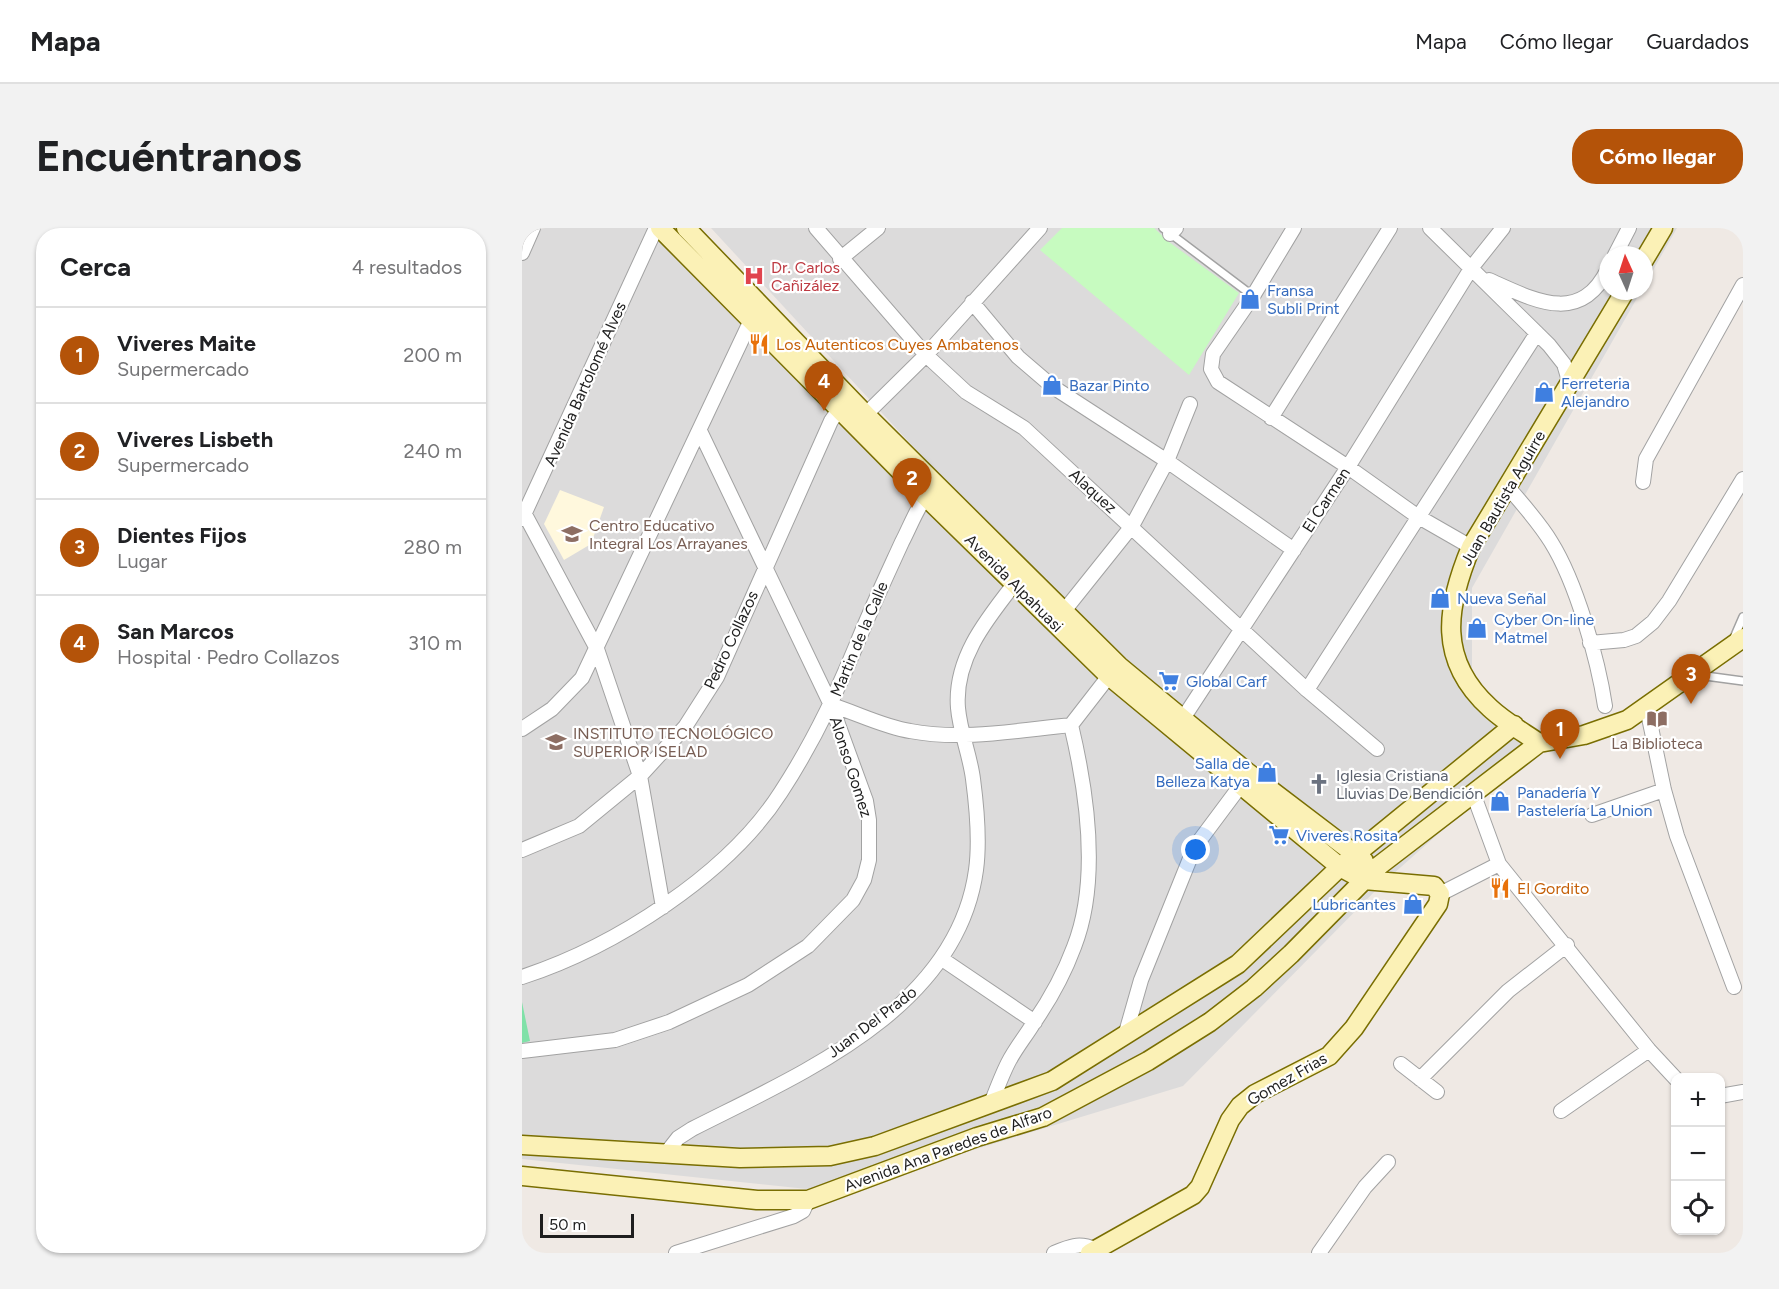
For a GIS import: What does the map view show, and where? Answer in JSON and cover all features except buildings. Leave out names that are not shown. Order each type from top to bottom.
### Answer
[{"type":"main road","name":"Avenida Alpahuasi","points":[[686,228],[860,420],[931,491],[1015,583],[1109,676],[1247,772],[1347,861]]},
{"type":"main road","points":[[1652,246],[1663,228]]},
{"type":"main road","name":"Avenida Alpahuasi","points":[[663,229],[752,318],[844,402]]},
{"type":"main road","name":"Juan Bautista Aguirre","points":[[1539,743],[1492,710],[1474,692],[1458,667],[1454,650],[1452,604],[1458,579],[1472,547],[1621,300]]},
{"type":"main road","name":"Avenida Alpahuasi","points":[[931,491],[1064,611],[1241,785],[1347,861],[1370,874],[1405,883],[1434,886],[1440,894]]},
{"type":"main road","points":[[1539,743],[1616,725],[1647,708],[1737,643]]},
{"type":"main road","name":"Avenida Ana Paredes de Alfaro","points":[[522,1145],[783,1158],[852,1153],[1052,1081],[1238,964],[1347,861],[1514,726]]},
{"type":"main road","name":"Avenida Ana Paredes de Alfaro","points":[[522,1176],[757,1200],[808,1200],[976,1137],[1042,1117],[1148,1061],[1210,1022],[1254,988],[1370,874],[1539,743]]},
{"type":"main road","name":"Gomez Frias","points":[[1092,1251],[1180,1205],[1193,1195],[1200,1187],[1230,1120],[1240,1106],[1255,1094],[1329,1056],[1354,1028],[1438,904],[1440,894]]},
{"type":"street","points":[[522,253],[533,228]]},
{"type":"street","name":"Alaquez","points":[[816,228],[840,259],[926,356],[966,392],[1024,428],[1307,690],[1377,749]]},
{"type":"street","points":[[840,259],[878,228]]},
{"type":"street","points":[[860,420],[926,356],[1040,228]]},
{"type":"street","points":[[1294,228],[1253,296],[1213,354],[1211,369],[1218,382],[1348,467],[1417,516],[1472,547]]},
{"type":"street","points":[[1271,418],[1390,228]]},
{"type":"street","points":[[1430,228],[1472,267],[1558,355],[1568,374],[1570,384]]},
{"type":"street","name":"El Carmen","points":[[1179,724],[1348,467],[1472,267],[1503,228]]},
{"type":"street","points":[[1620,246],[1629,228]]},
{"type":"street","name":"Avenida Bartolomé Alves","points":[[523,517],[647,248],[663,229]]},
{"type":"street","points":[[1482,277],[1529,298],[1564,304],[1589,296],[1599,287]]},
{"type":"street","points":[[1643,482],[1646,459],[1743,285]]},
{"type":"street","points":[[972,302],[1034,372],[1294,550]]},
{"type":"street","points":[[522,729],[552,710],[582,678],[752,318]]},
{"type":"street","points":[[1307,690],[1537,333]]},
{"type":"street","points":[[1558,355],[1587,357]]},
{"type":"street","name":"Pedro Collazos","points":[[522,850],[579,826],[640,777],[686,727],[717,676],[764,565],[844,402]]},
{"type":"street","points":[[1064,611],[1132,526],[1167,461],[1190,404]]},
{"type":"street","name":"Alonso Gomez","points":[[522,1051],[615,1040],[669,1022],[747,985],[808,946],[838,919],[854,900],[864,880],[871,838],[866,801],[831,705],[700,431]]},
{"type":"street","points":[[1590,643],[1624,640],[1636,636],[1653,622],[1669,601],[1743,479]]},
{"type":"street","points":[[1508,487],[1552,543],[1570,584],[1590,643],[1605,706]]},
{"type":"street","name":"Martin de la Calle","points":[[522,977],[554,967],[590,950],[663,907],[716,865],[780,794],[831,705],[875,599],[931,491]]},
{"type":"street","points":[[523,517],[597,649],[640,777],[663,907]]},
{"type":"street","name":"Juan Del Prado","points":[[667,1152],[678,1138],[692,1129],[795,1076],[855,1038],[914,992],[942,958],[963,916],[976,869],[978,821],[973,778],[958,708],[959,677],[964,660],[991,614],[1015,583]]},
{"type":"street","points":[[831,705],[908,731],[964,735],[1071,725],[1109,676]]},
{"type":"street","points":[[1647,708],[1664,789],[1677,836],[1734,987]]},
{"type":"street","points":[[992,1101],[1008,1062],[1035,1022],[1075,946],[1085,894],[1089,842],[1084,781],[1071,725]]},
{"type":"street","points":[[1125,1036],[1141,980],[1189,861],[1200,840],[1241,785]]},
{"type":"street","points":[[1592,815],[1664,789]]},
{"type":"street","points":[[1473,793],[1499,864],[1567,945],[1649,1050],[1671,1074]]},
{"type":"street","points":[[1440,894],[1499,864]]},
{"type":"street","points":[[1420,1079],[1508,991],[1567,945]]},
{"type":"street","points":[[942,958],[1035,1022]]},
{"type":"street","points":[[1561,1111],[1649,1050]]},
{"type":"street","points":[[1401,1064],[1437,1092]]},
{"type":"street","points":[[1725,1095],[1743,1092]]},
{"type":"street","points":[[1319,1253],[1365,1187],[1390,1164],[1368,1189],[1324,1253]]},
{"type":"street","points":[[676,1253],[794,1216],[803,1210],[808,1200]]},
{"type":"street","name":"Gomez Frias","points":[[1054,1253],[1073,1245],[1085,1245],[1092,1251]]},
{"type":"lane","points":[[1170,230],[1253,296]]},
{"type":"lane","points":[[1737,643],[1743,617]]},
{"type":"lane","points":[[1695,674],[1743,681]]},
{"type":"shaded area","points":[[522,228],[697,228],[1078,625],[711,228],[1677,228],[1653,270],[1653,246],[1599,246],[1599,300],[1636,300],[1472,588],[1472,685],[1537,746],[1383,883],[1183,1086],[835,1192],[522,1159]]},
{"type":"shaded area","name":"Centro Educativo Integral Los Arrayanes","points":[[560,490],[604,507],[591,544],[564,560],[544,524]]},
{"type":"green space","points":[[1062,228],[1154,228],[1169,242],[1239,293],[1189,375],[1040,250]]},
{"type":"green space","points":[[522,1002],[530,1041],[522,1043]]},
{"type":"place","name":"Dr. Carlos Cañizález","points":[[754,276]]},
{"type":"place","name":"Fransa Subli Print","points":[[1250,299]]},
{"type":"place","name":"Los Autenticos Cuyes Ambatenos","points":[[759,344]]},
{"type":"place","name":"Bazar Pinto","points":[[1052,385]]},
{"type":"place","name":"Ferreteria Alejandro","points":[[1544,392]]},
{"type":"place","name":"San Marcos","points":[[824,411]]},
{"type":"place","name":"Viveres Lisbeth","points":[[912,508]]},
{"type":"place","name":"Centro Educativo Integral Los Arrayanes","points":[[572,534]]},
{"type":"place","name":"Nueva Señal","points":[[1440,598]]},
{"type":"place","name":"Cyber On-line Matmel","points":[[1477,628]]},
{"type":"place","name":"Global Carf","points":[[1169,681]]},
{"type":"place","name":"Dientes Fijos","points":[[1691,704]]},
{"type":"place","name":"La Biblioteca","points":[[1657,719]]},
{"type":"place","name":"INSTITUTO TECNOLÓGICO SUPERIOR ISELAD","points":[[556,742]]},
{"type":"place","name":"Viveres Maite","points":[[1560,759]]},
{"type":"place","name":"Salla de Belleza Katya","points":[[1267,772]]},
{"type":"place","name":"Iglesia Cristiana Lluvias De Bendición","points":[[1319,784]]},
{"type":"place","name":"Panadería Y Pastelería La Union","points":[[1500,801]]},
{"type":"place","name":"Viveres Rosita","points":[[1279,835]]},
{"type":"place","name":"El Gordito","points":[[1500,888]]},
{"type":"place","name":"Lubricantes","points":[[1413,904]]}]
